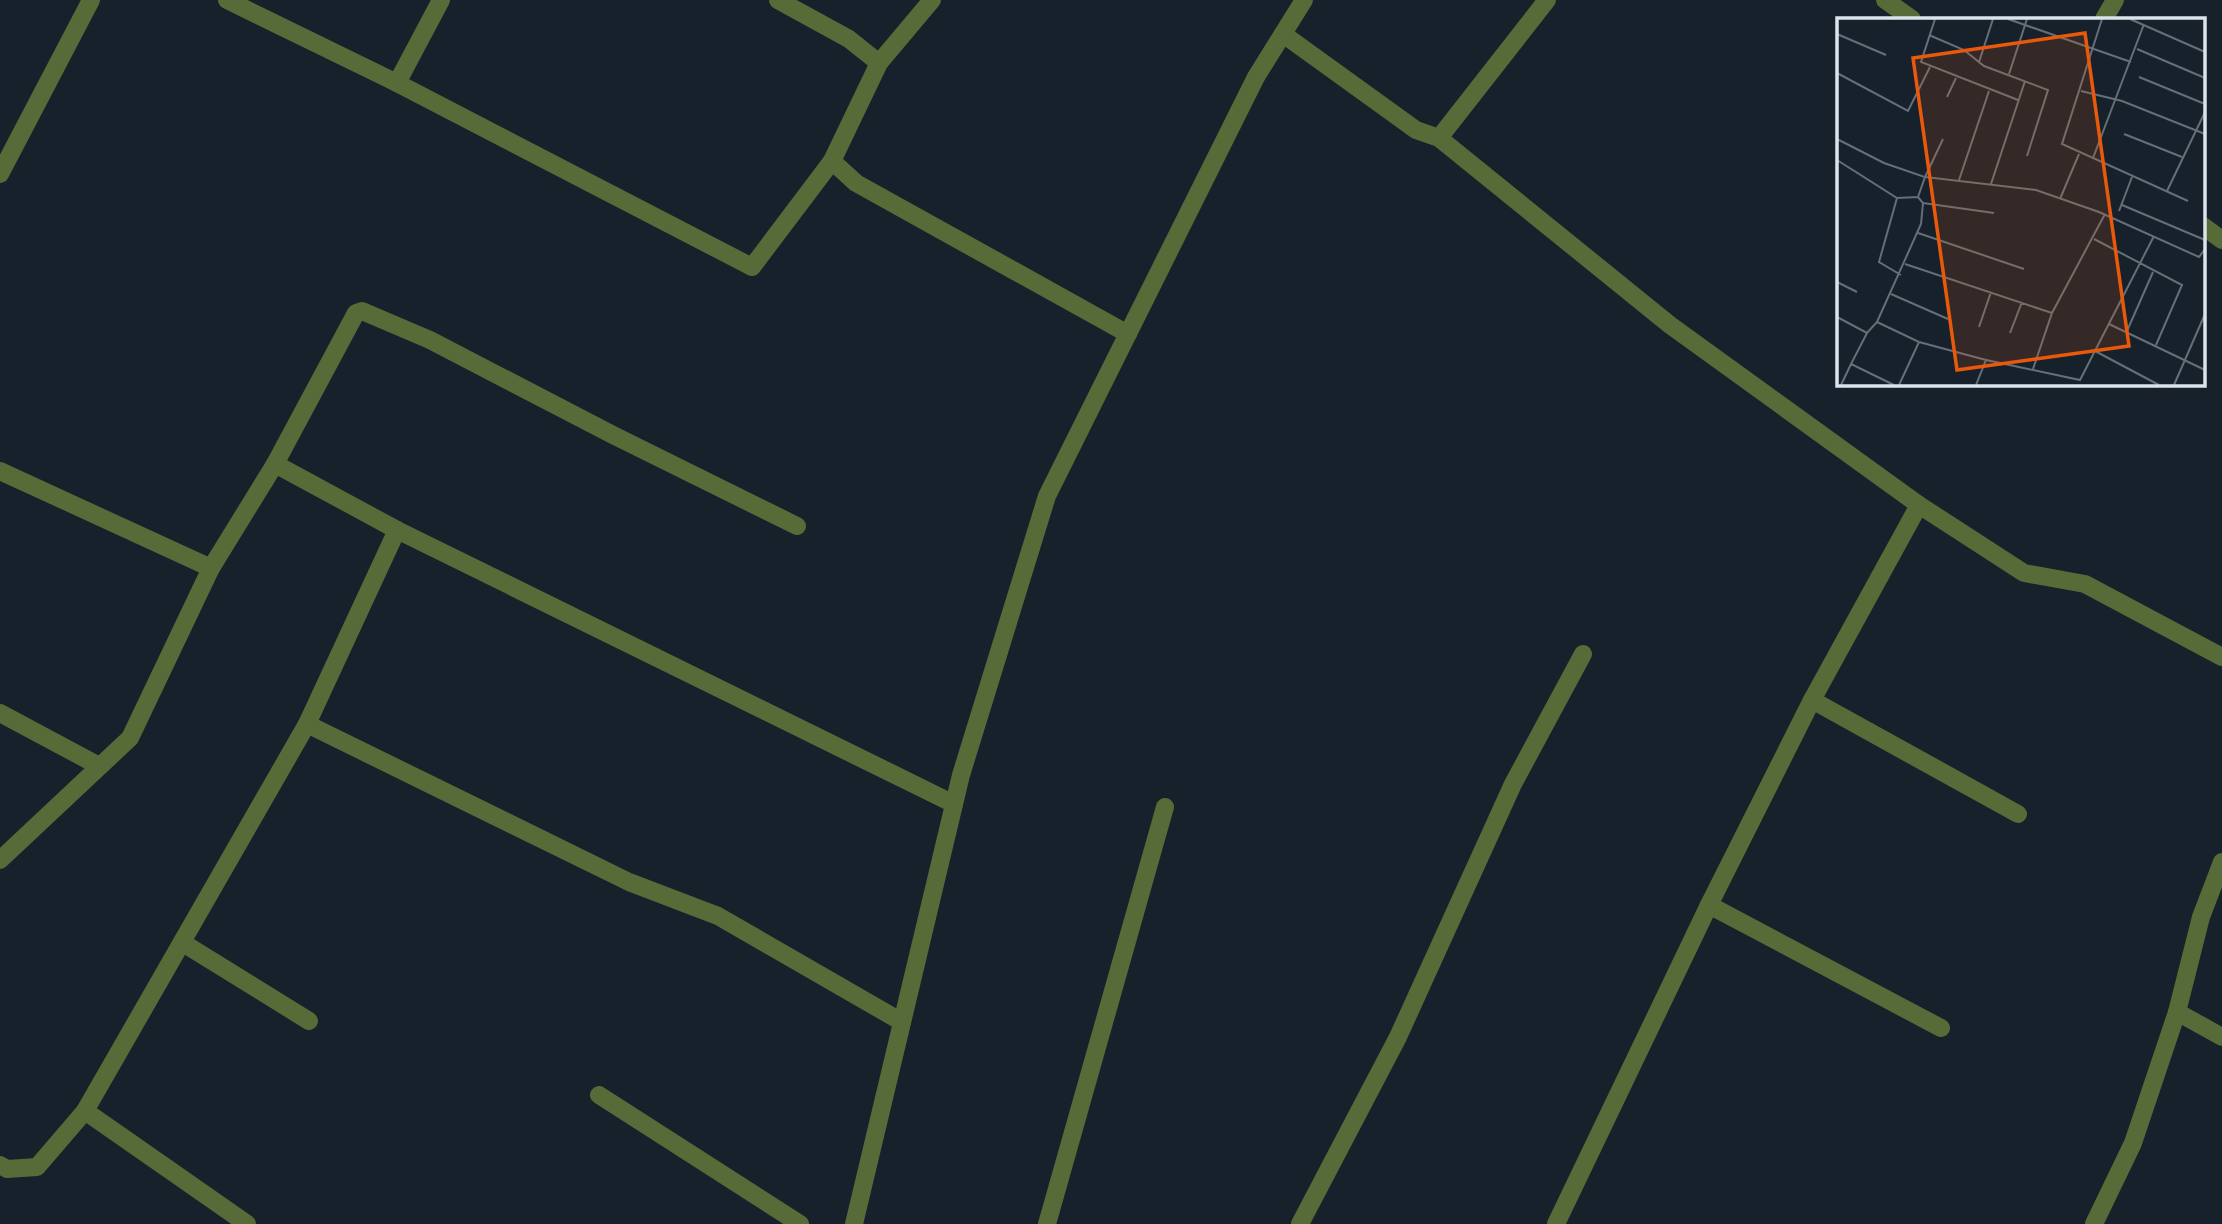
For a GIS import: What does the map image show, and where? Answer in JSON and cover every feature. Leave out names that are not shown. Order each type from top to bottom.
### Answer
[{"type":"street","points":[[0,174],[91,0]]},
{"type":"street","points":[[227,0],[397,83],[752,267],[832,160],[879,63],[932,0]]},
{"type":"street","points":[[397,83],[441,0]]},
{"type":"street","points":[[778,0],[849,39],[879,63]]},
{"type":"street","points":[[854,1224],[961,775],[1047,496],[1256,77],[1304,0]]},
{"type":"street","points":[[1440,138],[1546,0]]},
{"type":"street","points":[[1885,0],[1911,18]]},
{"type":"street","points":[[2105,18],[2115,0]]},
{"type":"street","points":[[1283,34],[1416,130],[1440,138],[1671,325],[1919,505],[2024,573],[2085,584],[2222,657]]},
{"type":"street","points":[[832,160],[856,183],[1128,334]]},
{"type":"street","points":[[2204,227],[2222,240]]},
{"type":"street","points":[[0,860],[130,738],[211,568],[275,464],[356,313],[362,311],[430,340],[797,526]]},
{"type":"street","points":[[275,464],[397,530],[954,804]]},
{"type":"street","points":[[0,471],[211,568]]},
{"type":"street","points":[[1556,1224],[1709,905],[1812,700],[1919,505]]},
{"type":"street","points":[[0,1165],[7,1168],[37,1167],[85,1111],[307,724],[397,530]]},
{"type":"street","points":[[1300,1224],[1398,1037],[1513,784],[1583,654]]},
{"type":"street","points":[[1812,700],[2018,814]]},
{"type":"street","points":[[0,713],[99,766]]},
{"type":"street","points":[[307,724],[629,882],[718,916],[902,1022]]},
{"type":"street","points":[[1047,1224],[1165,807]]},
{"type":"street","points":[[2094,1224],[2133,1143],[2177,1012],[2201,917],[2222,862]]},
{"type":"street","points":[[1709,905],[1941,1028]]},
{"type":"street","points":[[183,943],[309,1021]]},
{"type":"street","points":[[2177,1012],[2222,1037]]},
{"type":"street","points":[[599,1095],[800,1224]]},
{"type":"street","points":[[85,1111],[247,1224]]}]
